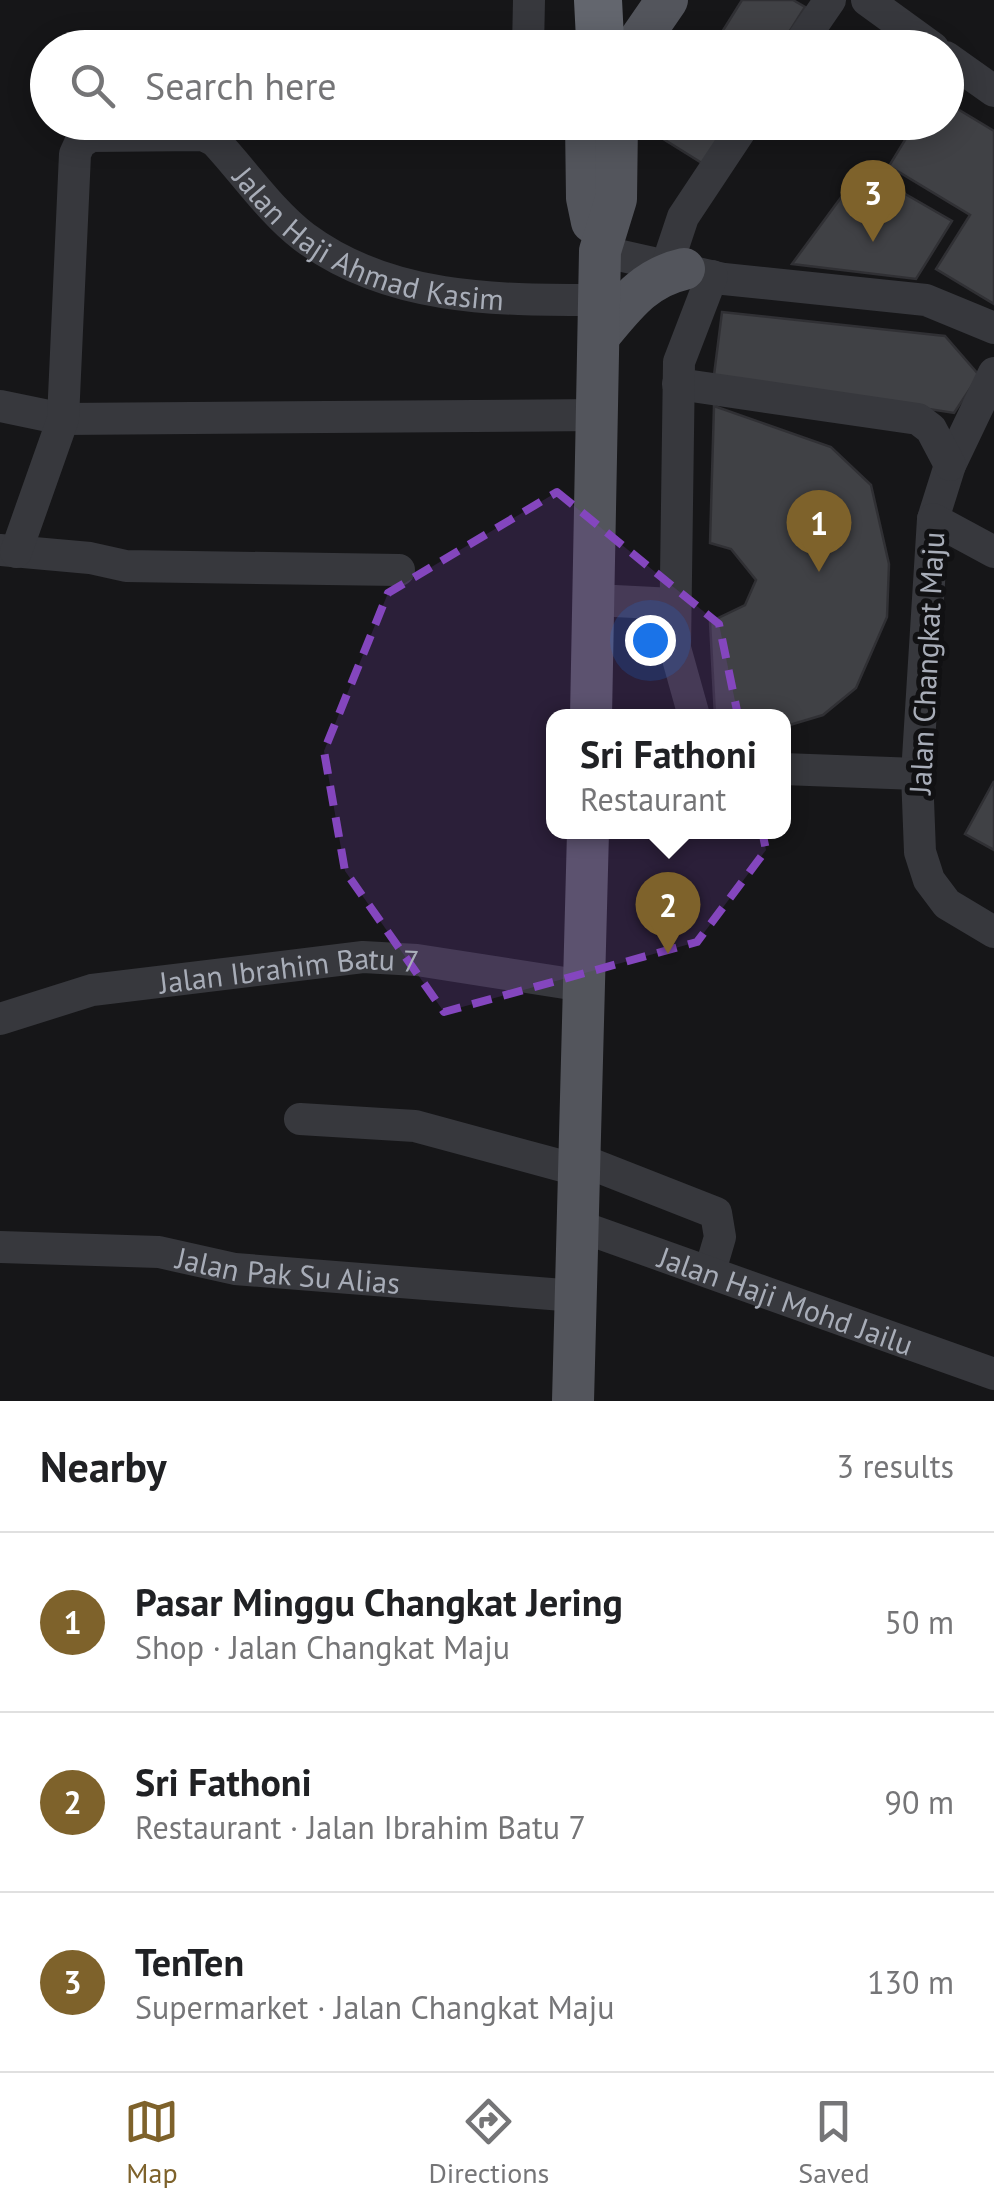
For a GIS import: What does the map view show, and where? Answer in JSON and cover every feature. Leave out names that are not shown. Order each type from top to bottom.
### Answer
[{"type":"main road","points":[[611,27],[668,0]]},
{"type":"main road","points":[[586,140],[587,198],[600,252],[592,709]]},
{"type":"main road","points":[[600,252],[616,199],[617,140]]},
{"type":"main road","points":[[599,318],[664,274],[688,270]]},
{"type":"main road","points":[[573,1401],[588,839]]},
{"type":"street","points":[[529,30],[530,0]]},
{"type":"street","points":[[809,30],[830,0]]},
{"type":"street","points":[[867,0],[908,30]]},
{"type":"street","points":[[964,70],[994,91]]},
{"type":"street","name":"Jalan Haji Ahmad Kasim","points":[[62,419],[76,154],[84,140]]},
{"type":"street","name":"Jalan Haji Ahmad Kasim","points":[[214,140],[303,236],[362,270],[422,290],[599,318]]},
{"type":"street","points":[[692,709],[675,648],[674,594],[678,384],[688,270],[683,216],[734,140]]},
{"type":"street","points":[[600,252],[688,270],[926,300],[994,328]]},
{"type":"street","name":"Jalan Changkat Maju","points":[[994,373],[950,465],[933,519],[917,774],[920,852],[929,880],[946,904],[994,932]]},
{"type":"street","points":[[678,384],[918,419],[932,429],[950,465]]},
{"type":"street","points":[[0,406],[62,419],[599,415]]},
{"type":"street","points":[[62,419],[8,551],[90,558],[126,566],[399,570]]},
{"type":"street","points":[[933,519],[994,552]]},
{"type":"street","points":[[595,590],[674,594]]},
{"type":"street","points":[[791,769],[917,774]]},
{"type":"street","name":"Jalan Ibrahim Batu 7","points":[[0,1019],[92,990],[363,957],[417,960],[584,986]]},
{"type":"street","points":[[300,1120],[415,1126],[580,1166],[716,1213],[720,1237],[710,1271]]},
{"type":"street","name":"Jalan Haji Mohd Jailu","points":[[580,1226],[994,1374]]},
{"type":"street","name":"Jalan Pak Su Alias","points":[[0,1247],[159,1252],[235,1269],[576,1296]]},
{"type":"highlighted area","points":[[557,492],[719,624],[766,850],[697,942],[444,1012],[345,871],[324,751],[388,593]]},
{"type":"building","points":[[742,0],[793,0],[805,7],[790,30],[723,30]]},
{"type":"building","points":[[964,113],[994,131],[994,304],[936,269],[970,215],[889,166],[905,140],[964,140]]},
{"type":"building","points":[[665,140],[721,140],[705,165]]},
{"type":"building","points":[[862,169],[952,221],[916,279],[792,264]]},
{"type":"building","points":[[722,312],[945,336],[979,375],[954,413],[714,375]]},
{"type":"building","points":[[714,406],[831,447],[871,485],[889,564],[887,617],[856,688],[823,715],[791,725],[791,709],[715,709],[710,622],[745,605],[756,580],[731,549],[710,543]]},
{"type":"building","points":[[994,781],[994,850],[965,834]]},
{"type":"place","name":"TenTen","points":[[873,242]]},
{"type":"place","name":"Pasar Minggu Changkat Jering","points":[[819,572]]},
{"type":"place","name":"Sri Fathoni","points":[[668,954]]}]
